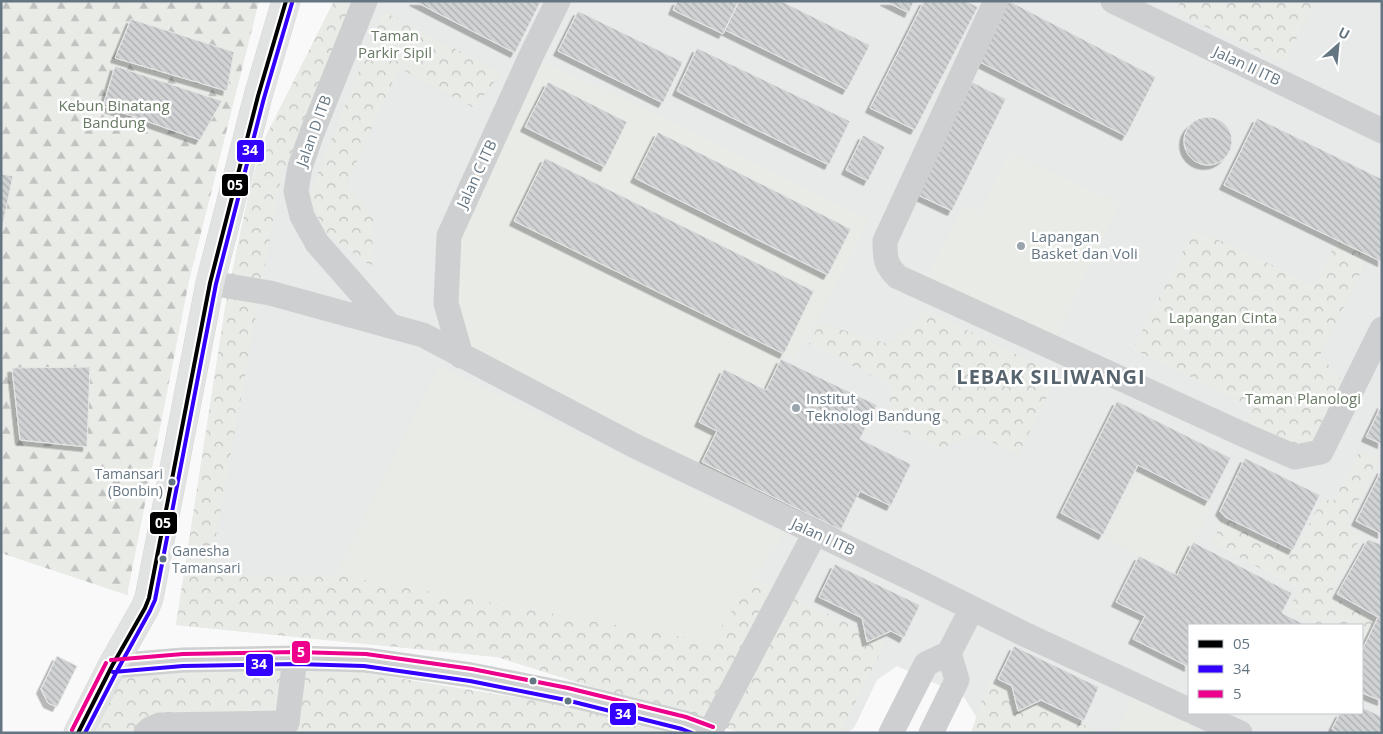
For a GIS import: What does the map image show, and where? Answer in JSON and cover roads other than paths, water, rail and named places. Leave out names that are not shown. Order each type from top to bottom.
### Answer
[{"type":"main road","points":[[78,733],[149,598],[210,283],[258,96],[286,1]]},
{"type":"street","name":"Jalan D ITB","points":[[365,1],[306,150],[300,167],[296,190],[302,216],[317,243],[390,326]]},
{"type":"street","name":"Jalan C ITB","points":[[462,356],[446,303],[449,236],[558,1]]},
{"type":"street","points":[[996,1],[885,241],[885,258],[889,268],[898,276],[1295,457],[1321,452],[1382,329]]},
{"type":"street","name":"Jalan II ITB","points":[[1113,1],[1382,131]]},
{"type":"street","points":[[210,283],[270,293],[423,335],[462,356]]},
{"type":"street","name":"Jalan I ITB","points":[[462,356],[635,446],[1024,634],[1188,710]]},
{"type":"street","points":[[112,666],[184,660],[294,658],[365,660],[471,675],[587,698],[684,728],[710,732],[815,533]]},
{"type":"street","points":[[931,733],[957,680],[950,654],[965,622]]},
{"type":"street","points":[[891,733],[926,664],[950,654]]},
{"type":"street","points":[[146,733],[160,725],[287,728],[294,658]]},
{"type":"street","points":[[1198,714],[1240,733]]},
{"type":"place","name":"Lapangan Basket dan Voli","points":[[1021,246]]},
{"type":"place","name":"Institut Teknologi Bandung","points":[[796,408]]},
{"type":"place","name":"Tamansari (Bonbin)","points":[[172,482]]},
{"type":"place","name":"Ganesha Tamansari","points":[[163,559]]},
{"type":"district","name":"LEBAK SILIWANGI","points":[[1051,377]]},
{"type":"park label","name":"Taman Parkir Sipil","points":[[395,44]]},
{"type":"park label","name":"Kebun Binatang Bandung","points":[[114,114]]},
{"type":"park label","name":"Lapangan Cinta","points":[[1223,318]]},
{"type":"park label","name":"Taman Planologi","points":[[1303,399]]}]
